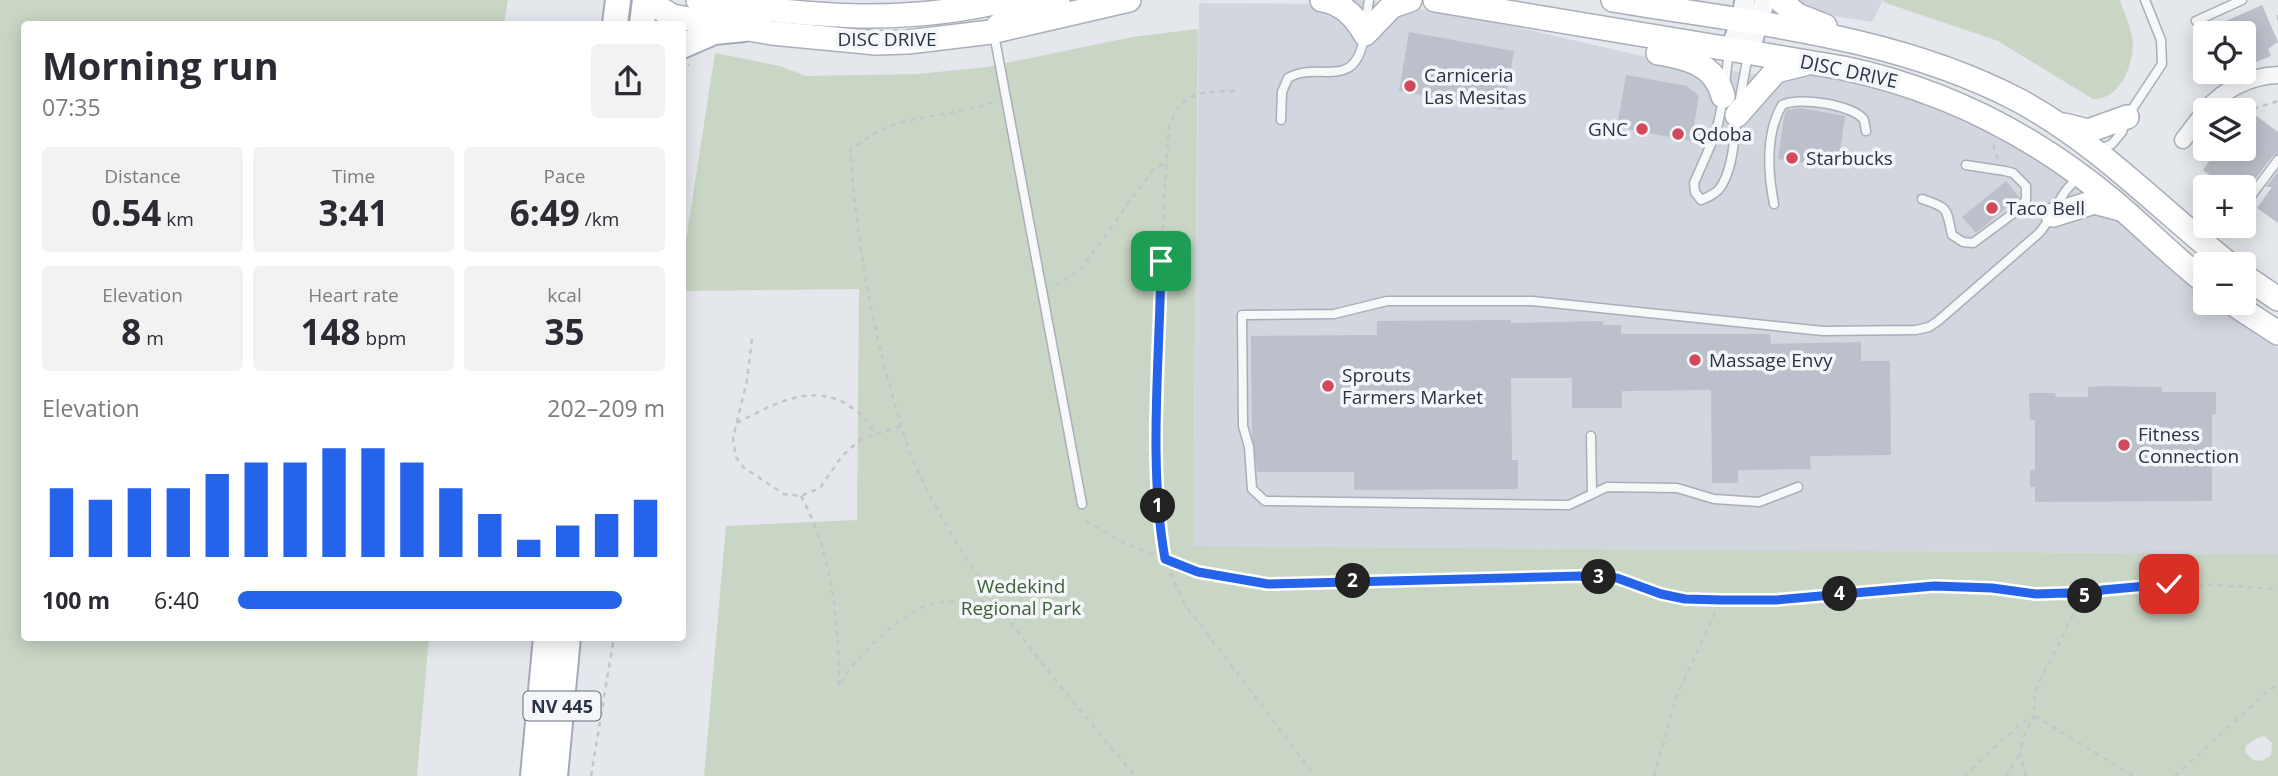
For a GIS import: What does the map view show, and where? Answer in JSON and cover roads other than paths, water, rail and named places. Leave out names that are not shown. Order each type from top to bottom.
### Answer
[{"type":"main road","points":[[615,21],[618,0]]},
{"type":"main road","points":[[642,21],[646,0]]},
{"type":"main road","name":"DISC DRIVE","points":[[646,0],[671,16],[811,38],[876,43],[956,38],[1129,0]]},
{"type":"main road","name":"DISC DRIVE","points":[[698,0],[758,5],[815,16],[886,18],[963,9],[1006,0]]},
{"type":"main road","points":[[993,31],[1010,14],[1058,0]]},
{"type":"main road","points":[[1322,0],[1342,7],[1353,16],[1365,34],[1392,6],[1410,0]]},
{"type":"main road","name":"DISC DRIVE","points":[[1410,0],[1436,0],[1879,75],[1945,98],[2035,144],[2123,209],[2193,271]]},
{"type":"main road","name":"DISC DRIVE","points":[[1613,0],[1665,9],[1749,15],[1874,45],[1979,82],[2020,101],[2096,151],[2215,252]]},
{"type":"main road","points":[[1665,9],[1696,7],[1714,0]]},
{"type":"main road","points":[[1780,0],[1787,8],[1807,20],[1874,45]]},
{"type":"main road","points":[[1563,21],[1632,48],[1693,60],[1718,80],[1730,106],[1776,71],[1790,66],[1827,65]]},
{"type":"main road","points":[[686,54],[714,32],[744,29]]},
{"type":"main road","points":[[1945,98],[2004,111],[2075,150],[2096,151]]},
{"type":"main road","points":[[2051,120],[2088,131],[2127,117]]},
{"type":"main road","points":[[2081,176],[2110,181],[2170,235],[2206,252]]},
{"type":"main road","points":[[2053,215],[2094,202],[2123,209]]},
{"type":"main road","points":[[2256,284],[2278,299]]},
{"type":"main road","points":[[2250,315],[2278,333]]},
{"type":"main road","name":"NV 445","points":[[533,776],[546,641]]},
{"type":"main road","name":"NV 445","points":[[555,776],[568,641]]},
{"type":"street","points":[[1739,50],[1749,15],[1765,0]]},
{"type":"street","points":[[2215,98],[2242,83],[2278,75]]},
{"type":"street","points":[[2183,140],[2193,127]]},
{"type":"lane","points":[[1281,120],[1282,92],[1289,79],[1300,74],[1339,72],[1349,68],[1359,55],[1365,34],[1369,0]]},
{"type":"lane","points":[[2096,151],[2112,145],[2122,132],[2127,117],[2162,64],[2161,40],[2145,0]]},
{"type":"lane","points":[[2196,21],[2242,0]]},
{"type":"lane","points":[[993,31],[1082,503]]},
{"type":"lane","points":[[1739,50],[1730,106],[1694,183],[1695,192],[1701,200],[1722,185],[1730,158],[1730,106],[1739,50]]},
{"type":"lane","points":[[1774,204],[1768,165],[1776,120],[1782,105],[1795,100],[1854,111],[1864,120],[1866,131]]},
{"type":"lane","points":[[2256,190],[2278,160]]},
{"type":"lane","points":[[1922,199],[1946,209],[1950,216],[1952,235],[1972,243],[2011,215],[2026,200],[2026,186],[2013,173],[1966,165]]},
{"type":"lane","points":[[1798,488],[1759,502],[1714,499],[1677,488],[1607,487],[1569,505],[1265,501],[1252,489],[1249,447],[1243,426],[1242,315],[1334,314],[1387,301],[1532,301],[1823,331],[1916,330],[1929,327],[1938,321],[2038,234],[2073,182],[2081,176]]},
{"type":"lane","points":[[1591,436],[1592,494]]},
{"type":"place","name":"Carniceria Las Mesitas","points":[[1410,86]]},
{"type":"place","name":"GNC","points":[[1642,129]]},
{"type":"place","name":"Qdoba","points":[[1678,134]]},
{"type":"place","name":"Starbucks","points":[[1792,158]]},
{"type":"place","name":"Taco Bell","points":[[1992,208]]},
{"type":"place","name":"Massage Envy","points":[[1695,360]]},
{"type":"place","name":"Sprouts Farmers Market","points":[[1328,386]]},
{"type":"place","name":"Fitness Connection","points":[[2124,445]]},
{"type":"park label","name":"Wedekind Regional Park","points":[[1021,597]]}]
